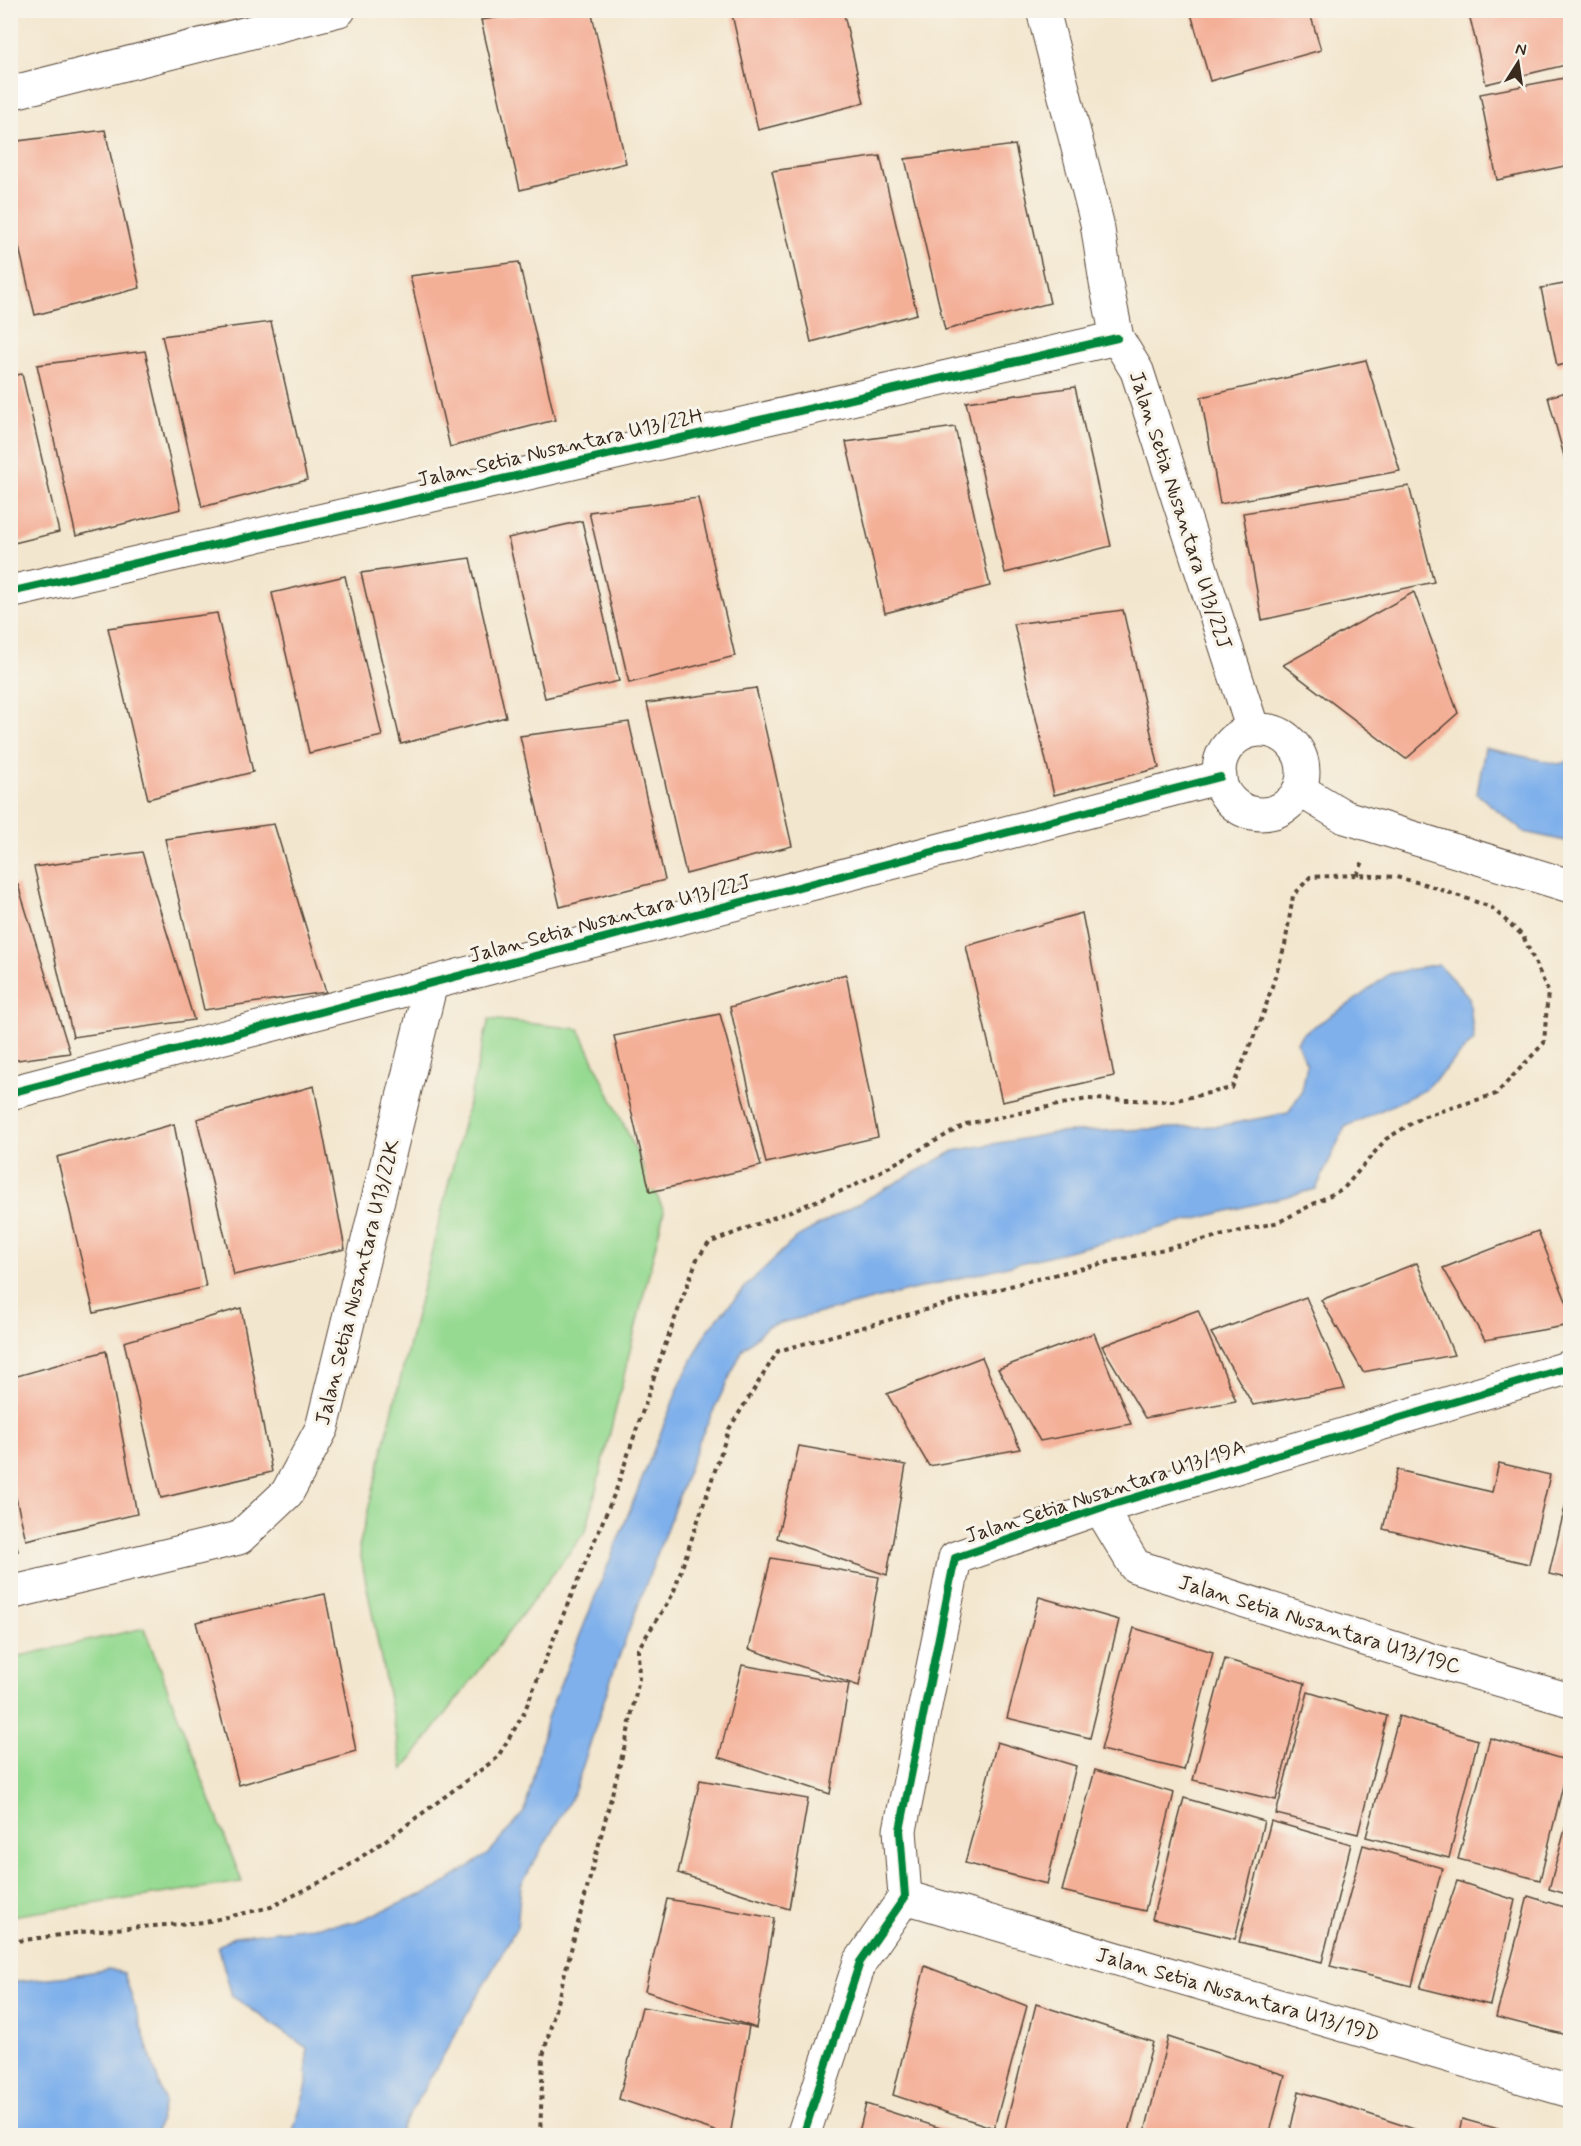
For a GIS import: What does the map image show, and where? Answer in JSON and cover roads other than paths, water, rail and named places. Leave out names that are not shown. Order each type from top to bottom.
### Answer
[{"type":"street","points":[[10,93],[339,10]]},
{"type":"street","name":"Jalan Setia Nusantara U13/22J","points":[[1043,10],[1097,223],[1117,338],[1137,371],[1253,730]]},
{"type":"street","name":"Jalan Setia Nusantara U13/22H","points":[[10,592],[1117,338]]},
{"type":"street","points":[[1253,730],[1279,733],[1291,741],[1299,752],[1303,764],[1304,777],[1300,790],[1281,809],[1268,813],[1255,813],[1242,809],[1231,801],[1223,790],[1220,777],[1220,764],[1231,742],[1253,730]]},
{"type":"street","name":"Jalan Setia Nusantara U13/22J","points":[[10,1094],[1220,777]]},
{"type":"street","points":[[1300,790],[1345,817],[1570,886]]},
{"type":"street","name":"Jalan Setia Nusantara U13/22K","points":[[10,1593],[239,1538],[287,1493],[322,1428],[431,983]]},
{"type":"street","name":"Jalan Setia Nusantara U13/19A","points":[[905,1896],[900,1830],[955,1558],[1100,1508],[1570,1367]]},
{"type":"street","name":"Jalan Setia Nusantara U13/19C","points":[[1100,1508],[1135,1566],[1428,1659],[1570,1701]]},
{"type":"street","points":[[803,2136],[860,1962],[905,1896]]},
{"type":"street","name":"Jalan Setia Nusantara U13/19D","points":[[905,1896],[1570,2091]]},
{"type":"water","points":[[1485,748],[1558,764],[1570,761],[1570,842],[1524,832],[1477,794]]},
{"type":"water","points":[[1438,964],[1469,997],[1474,1040],[1425,1090],[1345,1127],[1316,1189],[768,1326],[743,1349],[699,1441],[613,1673],[574,1793],[521,1885],[517,1927],[399,2135],[292,2135],[307,2085],[307,2048],[232,1996],[218,1946],[235,1936],[355,1922],[436,1889],[489,1853],[525,1811],[547,1718],[680,1384],[708,1329],[750,1282],[797,1237],[954,1151],[1054,1133],[1219,1126],[1288,1113],[1302,1091],[1307,1065],[1297,1042],[1302,1034],[1351,1003],[1389,974]]},
{"type":"water","points":[[108,1969],[124,1973],[165,2102],[155,2135],[11,2135],[11,1982]]}]
